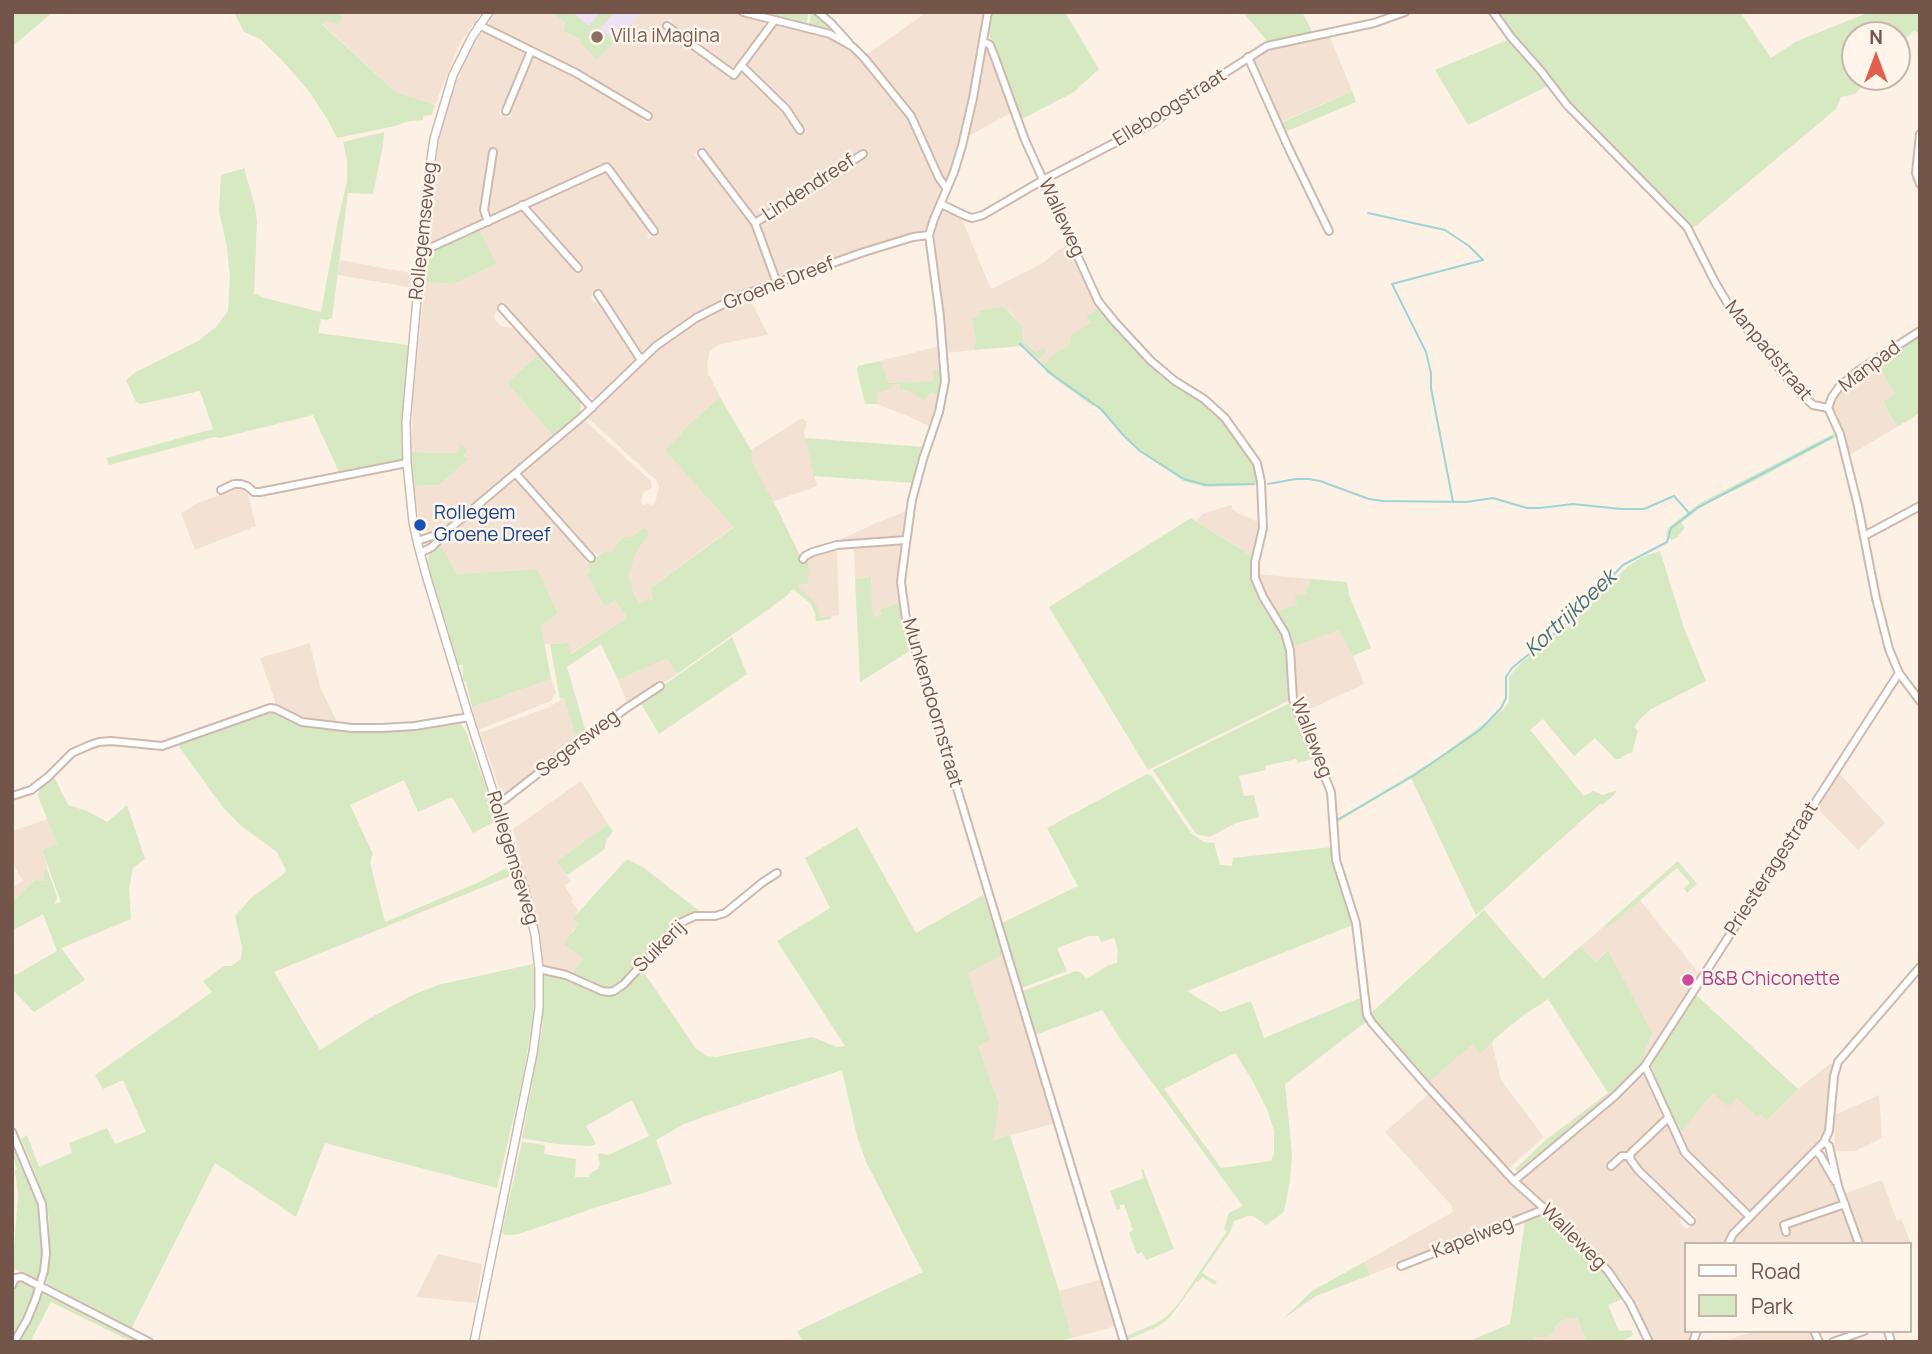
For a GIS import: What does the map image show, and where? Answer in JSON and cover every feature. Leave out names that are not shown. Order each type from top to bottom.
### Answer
[{"type":"street","name":"Rollegemseweg","points":[[474,1342],[533,1053],[539,1008],[539,969],[525,891],[469,717],[417,541],[407,463],[406,422],[427,187],[434,139],[453,75],[479,25],[489,12]]},
{"type":"street","points":[[743,12],[830,34],[853,47]]},
{"type":"street","points":[[755,16],[769,12]]},
{"type":"street","points":[[818,12],[838,29],[865,59],[911,116],[947,190]]},
{"type":"street","name":"Munkendoornstraat","points":[[988,12],[962,146],[929,235],[940,317],[944,395],[912,500],[901,582],[906,620],[1124,1342]]},
{"type":"street","name":"Elleboogstraat","points":[[941,204],[972,218],[991,211],[1043,180],[1153,122],[1267,46],[1374,23],[1405,12]]},
{"type":"street","name":"Manpadstraat","points":[[1493,12],[1567,105],[1688,227],[1714,282],[1732,311],[1798,392],[1813,405],[1828,408],[1840,434],[1882,629],[1899,673],[1920,701]]},
{"type":"street","points":[[667,26],[734,75],[774,21]]},
{"type":"street","points":[[479,25],[576,73],[648,116]]},
{"type":"street","name":"Walleweg","points":[[984,42],[990,46],[994,55],[1043,180],[1098,301],[1151,361],[1175,381],[1204,399],[1225,418],[1257,463],[1261,482],[1263,528],[1255,562],[1255,578],[1263,597],[1285,632],[1290,650],[1293,699],[1331,792],[1336,860],[1356,923],[1367,1015],[1426,1085],[1514,1181],[1576,1237],[1608,1271],[1630,1303],[1649,1342]]},
{"type":"street","points":[[506,111],[531,51]]},
{"type":"street","name":"Elleboogstraat","points":[[1248,57],[1329,231]]},
{"type":"street","points":[[742,66],[786,109],[800,130]]},
{"type":"street","points":[[1920,134],[1916,173],[1920,184]]},
{"type":"street","points":[[488,222],[484,210],[493,152]]},
{"type":"street","name":"Lindendreef","points":[[702,153],[755,223],[777,283]]},
{"type":"street","name":"Lindendreef","points":[[755,223],[863,154]]},
{"type":"street","points":[[421,252],[607,167],[654,231]]},
{"type":"street","points":[[522,205],[578,268]]},
{"type":"street","name":"Groene Dreef","points":[[420,553],[432,547],[447,531],[592,408],[668,337],[696,318],[737,297],[864,252],[913,237],[929,235]]},
{"type":"street","points":[[598,293],[641,360]]},
{"type":"street","points":[[502,307],[592,408]]},
{"type":"street","name":"Manpad","points":[[1828,408],[1839,387],[1858,371],[1920,331]]},
{"type":"street","points":[[221,490],[241,484],[256,493],[407,463]]},
{"type":"street","points":[[516,474],[591,558]]},
{"type":"street","points":[[1864,536],[1920,506]]},
{"type":"street","name":"Groene Dreef","points":[[417,541],[447,531]]},
{"type":"street","points":[[803,559],[813,552],[837,545],[906,540]]},
{"type":"street","name":"Priesteragestraat","points":[[1514,1181],[1615,1096],[1645,1066],[1899,673]]},
{"type":"street","name":"Segersweg","points":[[496,803],[660,686]]},
{"type":"street","points":[[12,796],[34,789],[72,753],[90,745],[111,741],[162,746],[270,708],[302,722],[352,727],[415,726],[469,717]]},
{"type":"street","name":"Suikerij","points":[[539,969],[566,975],[602,991],[614,991],[624,984],[680,923],[695,916],[725,913],[777,873]]},
{"type":"street","points":[[1729,1242],[1749,1217],[1824,1142],[1829,1131],[1834,1076],[1838,1062],[1920,967]]},
{"type":"street","points":[[1645,1066],[1685,1153],[1749,1217]]},
{"type":"street","points":[[1668,1118],[1630,1153],[1630,1159],[1691,1221]]},
{"type":"street","points":[[12,1132],[42,1204],[46,1253],[40,1286],[31,1311],[14,1342]]},
{"type":"street","points":[[1824,1142],[1829,1146],[1838,1186],[1858,1242]]},
{"type":"street","points":[[1815,1151],[1838,1186]]},
{"type":"street","points":[[1611,1166],[1622,1156],[1630,1156]]},
{"type":"street","points":[[1786,1232],[1784,1225],[1845,1204]]},
{"type":"street","name":"Kapelweg","points":[[1401,1266],[1545,1209]]},
{"type":"street","points":[[12,1284],[15,1278],[22,1277],[149,1342]]},
{"type":"street","points":[[1815,1333],[1819,1342]]},
{"type":"street","points":[[1833,1342],[1858,1333]]},
{"type":"shaded area","points":[[341,12],[482,12],[459,45],[435,105],[395,92],[322,23],[341,22]]},
{"type":"shaded area","points":[[495,12],[550,12],[566,23],[563,31],[580,39],[597,58],[642,12],[736,12],[764,22],[764,30],[737,66],[733,67],[725,65],[670,24],[672,21],[669,19],[661,29],[665,32],[668,29],[738,74],[746,73],[779,106],[797,128],[795,130],[799,136],[805,131],[748,68],[747,61],[775,23],[839,41],[855,54],[896,100],[911,123],[941,190],[926,231],[797,273],[780,276],[776,272],[759,226],[867,154],[862,148],[759,219],[755,219],[702,147],[694,155],[698,161],[702,158],[721,180],[750,220],[771,271],[770,280],[692,318],[642,352],[602,297],[604,295],[600,290],[591,297],[594,303],[598,301],[636,358],[599,397],[594,398],[583,395],[503,305],[495,313],[497,322],[501,326],[519,329],[540,353],[507,383],[554,437],[446,527],[423,532],[413,486],[439,485],[467,459],[460,446],[459,453],[412,452],[413,398],[425,282],[453,284],[497,264],[479,229],[604,172],[652,231],[647,235],[649,239],[659,231],[612,169],[611,162],[435,243],[429,242],[434,169],[441,130],[465,60],[480,34],[489,32],[526,52],[504,109],[501,108],[499,114],[510,117],[512,114],[509,111],[533,56],[580,77],[643,115],[641,119],[647,123],[653,113],[583,74],[492,29],[488,22]]},
{"type":"shaded area","name":"Vil!a iMagina","points":[[550,12],[642,12],[597,59],[580,43],[580,39],[563,31],[566,23]]},
{"type":"shaded area","points":[[927,12],[985,12],[967,117],[946,181],[943,181],[910,111],[866,55]]},
{"type":"shaded area","points":[[1329,35],[1352,91],[1279,123],[1251,58],[1268,48]]},
{"type":"shaded area","points":[[989,48],[1012,112],[965,138],[980,70],[986,49]]},
{"type":"shaded area","points":[[950,209],[961,217],[991,289],[1043,263],[1065,247],[1068,241],[1101,307],[1091,323],[1069,346],[1041,365],[1036,358],[1040,358],[1041,349],[1035,352],[1023,340],[1022,326],[1009,311],[1001,307],[979,311],[973,350],[946,353],[932,236],[939,212]]},
{"type":"shaded area","points":[[340,260],[415,274],[413,288],[338,275]]},
{"type":"shaded area","points":[[748,295],[768,335],[720,344],[710,351],[708,373],[720,397],[682,431],[666,450],[734,526],[651,588],[653,601],[640,604],[629,576],[636,553],[648,536],[639,532],[617,543],[612,554],[605,551],[598,556],[595,552],[591,554],[525,478],[523,472],[583,419],[651,481],[652,488],[644,492],[641,500],[643,506],[648,503],[652,507],[659,487],[656,480],[587,417],[669,337],[719,308]]},
{"type":"shaded area","points":[[940,346],[942,369],[933,381],[888,383],[880,361]]},
{"type":"shaded area","points":[[1876,363],[1895,394],[1883,403],[1897,427],[1848,456],[1832,404],[1839,391]]},
{"type":"shaded area","points":[[900,384],[900,389],[926,400],[930,392],[940,395],[930,427],[877,404],[876,392]]},
{"type":"shaded area","points":[[802,418],[807,422],[804,433],[817,486],[772,502],[751,462],[751,450]]},
{"type":"shaded area","points":[[514,479],[518,480],[587,559],[585,561],[591,571],[586,574],[606,605],[614,599],[627,618],[570,654],[563,643],[545,644],[540,624],[558,614],[538,569],[455,574],[440,542]]},
{"type":"shaded area","points":[[236,489],[244,490],[248,494],[256,526],[195,550],[181,513],[200,502]]},
{"type":"shaded area","points":[[1231,505],[1233,510],[1260,523],[1253,557],[1196,521],[1202,514]]},
{"type":"shaded area","points":[[909,510],[900,582],[900,606],[896,604],[880,609],[882,614],[874,617],[871,577],[855,579],[854,546],[837,547],[839,615],[820,619],[817,605],[799,590],[799,584],[809,567],[800,556]]},
{"type":"shaded area","points":[[1257,574],[1311,579],[1298,605],[1275,611],[1265,598]]},
{"type":"shaded area","points":[[1340,629],[1364,684],[1302,713],[1294,687],[1291,647]]},
{"type":"shaded area","points":[[310,643],[320,687],[338,724],[302,719],[275,705],[260,658]]},
{"type":"shaded area","points":[[667,657],[677,674],[628,705],[618,680]]},
{"type":"shaded area","points":[[551,679],[556,692],[551,701],[478,730],[472,707]]},
{"type":"shaded area","points":[[564,698],[578,744],[503,798],[480,733],[549,707]]},
{"type":"shaded area","points":[[1839,773],[1885,823],[1858,850],[1816,807]]},
{"type":"shaded area","points":[[581,781],[608,824],[556,862],[571,881],[565,886],[573,899],[571,902],[579,910],[574,918],[579,924],[572,932],[583,958],[571,975],[543,967],[535,912],[513,829]]},
{"type":"shaded area","points":[[48,819],[57,845],[42,850],[48,868],[45,870],[48,881],[35,880],[12,902],[12,887],[23,881],[12,862],[12,831]]},
{"type":"shaded area","points":[[1640,900],[1701,976],[1643,1062],[1653,1034],[1607,951],[1595,962],[1581,946],[1604,926],[1607,929]]},
{"type":"shaded area","points":[[1004,954],[1056,1123],[992,1140],[999,1103],[978,1046],[967,972]]},
{"type":"shaded area","points":[[1492,1043],[1501,1080],[1544,1137],[1507,1170],[1428,1083],[1473,1044],[1482,1053]]},
{"type":"shaded area","points":[[1831,1063],[1830,1113],[1825,1133],[1750,1215],[1690,1154],[1679,1134],[1713,1092],[1728,1107],[1737,1097],[1756,1116],[1760,1113],[1767,1119],[1798,1089]]},
{"type":"shaded area","points":[[1640,1076],[1648,1077],[1663,1114],[1661,1122],[1622,1154],[1623,1157],[1627,1158],[1680,1215],[1681,1224],[1687,1229],[1697,1218],[1692,1213],[1685,1213],[1633,1157],[1633,1154],[1665,1125],[1669,1125],[1683,1153],[1748,1216],[1728,1242],[1684,1242],[1684,1333],[1694,1333],[1692,1342],[1651,1342],[1632,1301],[1610,1270],[1561,1218],[1518,1178]]},
{"type":"shaded area","points":[[1430,1093],[1498,1170],[1541,1210],[1370,1275],[1364,1262],[1453,1212],[1452,1206],[1385,1132]]},
{"type":"shaded area","points":[[1879,1095],[1882,1138],[1855,1151],[1834,1151],[1835,1115]]},
{"type":"shaded area","points":[[1813,1159],[1825,1168],[1839,1199],[1836,1204],[1781,1223],[1784,1236],[1790,1234],[1791,1225],[1837,1209],[1846,1213],[1855,1242],[1732,1242],[1741,1229]]},
{"type":"shaded area","points":[[1882,1180],[1897,1221],[1901,1219],[1911,1242],[1862,1242],[1844,1194]]},
{"type":"shaded area","points":[[438,1254],[482,1264],[476,1303],[416,1297]]},
{"type":"shaded area","points":[[1103,1279],[1116,1326],[1072,1338],[1059,1291]]},
{"type":"shaded area","points":[[1577,1318],[1587,1342],[1532,1342],[1534,1337],[1549,1336],[1562,1321]]},
{"type":"shaded area","points":[[1750,1333],[1815,1333],[1817,1342],[1726,1342]]},
{"type":"green space","points":[[12,12],[53,12],[12,47]]},
{"type":"green space","points":[[234,12],[341,12],[341,22],[337,24],[328,21],[322,24],[395,92],[435,105],[432,115],[423,116],[423,120],[337,138],[309,91],[260,39],[244,32]]},
{"type":"green space","name":"Vil!a iMagina","points":[[550,12],[572,12],[589,26],[600,12],[615,12],[600,28],[610,37],[616,32],[621,34],[597,59],[580,43],[580,39],[563,31],[566,23]]},
{"type":"green space","points":[[776,12],[815,12],[842,37],[809,25],[811,14],[808,14],[807,24],[767,16]]},
{"type":"green space","points":[[992,12],[1065,12],[1099,69],[1074,92],[1020,120],[991,40],[989,32]]},
{"type":"green space","points":[[1243,12],[1302,12],[1313,33],[1271,43]]},
{"type":"green space","points":[[1495,12],[1740,12],[1771,58],[1797,41],[1841,24],[1841,91],[1858,91],[1841,97],[1836,109],[1692,229],[1574,108]]},
{"type":"green space","points":[[1870,12],[1920,12],[1920,35],[1914,30],[1911,33],[1911,21],[1847,21]]},
{"type":"green space","points":[[1510,39],[1550,85],[1468,125],[1435,70]]},
{"type":"green space","points":[[1352,91],[1356,102],[1283,133],[1279,124]]},
{"type":"green space","points":[[384,132],[373,194],[348,193],[332,318],[321,319],[318,333],[408,345],[403,460],[339,472],[313,415],[220,438],[214,437],[109,465],[106,458],[213,429],[200,391],[141,404],[136,402],[126,380],[136,372],[198,341],[216,327],[228,311],[230,277],[219,211],[221,175],[245,168],[257,221],[254,295],[321,312],[347,181],[347,160],[343,142]]},
{"type":"green space","points":[[479,229],[497,264],[453,284],[425,282],[427,255]]},
{"type":"green space","points":[[1001,307],[1022,326],[1023,340],[1035,352],[1045,347],[1045,354],[1036,358],[1023,346],[973,350],[976,340],[972,318],[980,316],[979,311]]},
{"type":"green space","points":[[1101,307],[1156,370],[1205,404],[1227,424],[1253,461],[1259,485],[1206,487],[1183,481],[1139,451],[1097,407],[1046,372],[1041,365],[1069,346],[1071,335],[1091,323],[1086,317]]},
{"type":"green space","points":[[1920,334],[1920,413],[1897,427],[1883,402],[1895,394],[1876,363]]},
{"type":"green space","points":[[540,353],[581,402],[580,414],[554,437],[507,383]]},
{"type":"green space","points":[[880,361],[889,383],[933,381],[933,370],[942,369],[940,395],[930,392],[925,401],[900,389],[900,384],[877,393],[877,404],[865,404],[858,366]]},
{"type":"green space","points":[[720,397],[751,450],[752,462],[802,560],[806,559],[809,567],[808,584],[799,584],[799,589],[817,605],[820,618],[831,616],[832,619],[816,621],[811,604],[793,589],[677,674],[667,658],[618,680],[601,644],[567,667],[587,736],[578,744],[564,698],[560,699],[550,644],[568,643],[571,654],[627,618],[615,600],[605,606],[586,574],[591,571],[587,564],[605,551],[612,553],[617,543],[625,537],[632,537],[644,528],[647,530],[648,536],[636,553],[629,576],[640,604],[647,599],[653,601],[651,588],[734,527],[665,450]]},
{"type":"green space","points":[[1830,415],[1838,436],[1705,504],[1681,523],[1685,527],[1677,538],[1672,540],[1667,537],[1668,528],[1700,503],[1835,433],[1828,416]]},
{"type":"green space","points":[[805,438],[925,447],[914,483],[814,476]]},
{"type":"green space","points":[[460,445],[467,449],[464,456],[468,459],[439,485],[413,486],[412,452],[458,453]]},
{"type":"green space","points":[[1191,518],[1253,557],[1251,572],[1258,594],[1281,630],[1288,653],[1292,699],[1148,770],[1049,607]]},
{"type":"green space","points":[[440,542],[456,574],[538,569],[558,614],[541,624],[551,679],[472,707],[466,682],[463,681],[463,665],[458,665],[427,561]]},
{"type":"green space","points":[[1660,551],[1684,628],[1706,681],[1651,709],[1634,727],[1638,731],[1632,753],[1619,759],[1615,759],[1595,738],[1574,756],[1543,719],[1530,730],[1584,796],[1593,791],[1603,795],[1617,790],[1614,795],[1600,804],[1476,915],[1411,778],[1338,822],[1340,861],[1358,913],[1355,914],[1338,861],[1336,820],[1435,760],[1504,709],[1509,701],[1509,677],[1521,663],[1568,625],[1627,567],[1642,557]]},
{"type":"green space","points":[[871,577],[874,617],[882,614],[880,609],[896,604],[900,606],[913,649],[860,682],[855,579]]},
{"type":"green space","points":[[1311,579],[1347,582],[1349,595],[1371,648],[1353,656],[1339,630],[1291,647],[1288,633],[1275,611],[1297,605],[1295,595],[1305,594]]},
{"type":"green space","points":[[732,637],[747,674],[659,734],[640,702]]},
{"type":"green space","points":[[1292,702],[1313,753],[1312,759],[1298,763],[1296,759],[1265,766],[1266,770],[1239,776],[1244,796],[1254,795],[1259,817],[1236,823],[1209,837],[1196,834],[1153,770]]},
{"type":"green space","points":[[268,710],[327,728],[456,722],[461,724],[466,732],[498,820],[473,833],[452,797],[418,812],[404,780],[350,805],[373,854],[370,862],[385,922],[475,884],[510,866],[513,875],[274,972],[320,1050],[415,994],[438,985],[533,964],[533,1016],[523,1078],[497,1188],[325,1143],[296,1217],[215,1163],[131,1329],[47,1285],[50,1255],[49,1217],[21,1139],[27,1135],[39,1167],[72,1153],[69,1143],[107,1128],[115,1144],[146,1132],[123,1080],[103,1089],[95,1075],[212,992],[203,981],[224,966],[231,966],[241,959],[242,947],[235,916],[251,898],[286,870],[277,852],[240,825],[222,806],[177,744]]},
{"type":"green space","points":[[1147,774],[1152,776],[1191,833],[1204,842],[1214,843],[1220,865],[1232,866],[1233,858],[1332,847],[1353,925],[1187,991],[1221,1012],[1251,1001],[1264,1038],[1360,998],[1367,1021],[1285,1084],[1292,1154],[1284,1212],[1266,1225],[1253,1216],[1234,1221],[1230,1232],[1202,1273],[1217,1282],[1215,1285],[1202,1277],[1169,1318],[1159,1326],[1127,1340],[1126,1336],[1155,1324],[1178,1304],[1227,1231],[1224,1229],[1229,1213],[1243,1206],[1102,1010],[1035,1035],[1023,991],[1076,971],[1082,973],[1086,979],[1117,963],[1118,949],[1114,938],[1101,942],[1099,936],[1089,936],[1057,948],[1067,971],[1021,987],[1000,924],[1078,886],[1047,828]],"holes":[[[1235,1053],[1267,1109],[1274,1131],[1274,1154],[1271,1161],[1221,1168],[1164,1089]]]},
{"type":"green space","points":[[53,775],[68,805],[107,822],[127,805],[145,859],[133,868],[129,889],[131,919],[61,948],[85,980],[34,1012],[12,989],[12,977],[57,951],[43,914],[12,931],[12,902],[35,880],[47,881],[44,877],[47,869],[57,897],[55,904],[61,902],[42,850],[57,844],[38,796],[39,788]]},
{"type":"green space","points":[[608,824],[613,831],[606,841],[605,849],[567,875],[556,862]]},
{"type":"green space","points":[[857,827],[916,933],[983,895],[1004,954],[968,973],[990,1040],[978,1046],[999,1103],[993,1140],[1010,1135],[1072,1338],[1054,1342],[803,1342],[797,1331],[923,1272],[866,1162],[857,1136],[842,1070],[684,1124],[656,1140],[672,1184],[519,1234],[504,1235],[502,1232],[522,1142],[545,1145],[544,1154],[576,1159],[575,1177],[589,1177],[589,1174],[598,1169],[599,1153],[608,1155],[649,1136],[632,1100],[586,1126],[596,1144],[556,1144],[522,1138],[542,1031],[543,975],[547,973],[565,977],[605,994],[641,968],[696,1049],[707,1056],[716,1057],[812,1037],[837,1047],[845,1046],[777,941],[830,908],[805,858]]},
{"type":"green space","points":[[627,859],[643,867],[703,914],[687,916],[679,921],[613,990],[600,988],[571,975],[583,958],[564,944],[579,924],[573,918]]},
{"type":"green space","points":[[1678,861],[1697,884],[1687,893],[1684,888],[1690,883],[1677,868],[1607,929],[1604,926]]},
{"type":"green space","points":[[1484,910],[1543,979],[1581,946],[1595,962],[1608,951],[1653,1034],[1642,1065],[1628,1082],[1519,1173],[1515,1169],[1547,1139],[1608,1093],[1548,999],[1499,1035],[1481,1054],[1473,1044],[1428,1083],[1370,1014]]},
{"type":"green space","points":[[1694,993],[1798,1089],[1767,1120],[1760,1114],[1756,1116],[1737,1098],[1728,1107],[1713,1093],[1679,1134],[1651,1066],[1652,1060]]},
{"type":"green space","points":[[12,1139],[29,1176],[37,1205],[42,1252],[39,1278],[36,1281],[15,1269],[12,1279],[18,1194]]},
{"type":"green space","points":[[1143,1169],[1174,1249],[1146,1260],[1142,1252],[1137,1254],[1129,1233],[1133,1230],[1124,1204],[1117,1210],[1110,1191],[1144,1178]]},
{"type":"green space","points":[[1545,1212],[1601,1269],[1622,1299],[1608,1305],[1619,1331],[1631,1330],[1633,1335],[1621,1342],[1587,1342],[1577,1318],[1573,1318],[1561,1321],[1548,1337],[1535,1337],[1532,1342],[1467,1342],[1510,1324],[1525,1221]]},
{"type":"green space","points":[[1364,1262],[1370,1275],[1316,1296],[1283,1319],[1312,1291]]},
{"type":"green space","points":[[19,1279],[36,1287],[26,1314],[12,1338],[12,1293],[14,1283]]},
{"type":"green space","points":[[44,1293],[144,1342],[132,1342],[51,1302],[30,1342],[18,1342]]},
{"type":"waterway","points":[[1368,213],[1445,230],[1469,246],[1483,260],[1392,284],[1426,352],[1453,502]]},
{"type":"waterway","name":"Kortrijkbeek","points":[[1906,345],[1920,336]]},
{"type":"waterway","points":[[1020,344],[1050,373],[1101,409],[1140,451],[1184,479],[1206,485],[1254,484]]},
{"type":"waterway","name":"Kortrijkbeek","points":[[1337,820],[1413,776],[1480,730],[1501,708],[1506,698],[1506,677],[1512,668],[1566,624],[1623,565],[1667,542],[1671,528],[1697,508],[1832,437]]},
{"type":"waterway","points":[[1268,484],[1309,479],[1383,501],[1466,502],[1493,498],[1527,508],[1573,504],[1644,509],[1674,496],[1689,513]]},
{"type":"place","name":"Vil!a iMagina","points":[[597,37]]},
{"type":"place","name":"Rollegem Groene Dreef","points":[[420,525]]},
{"type":"place","name":"B&B Chiconette","points":[[1688,980]]}]
